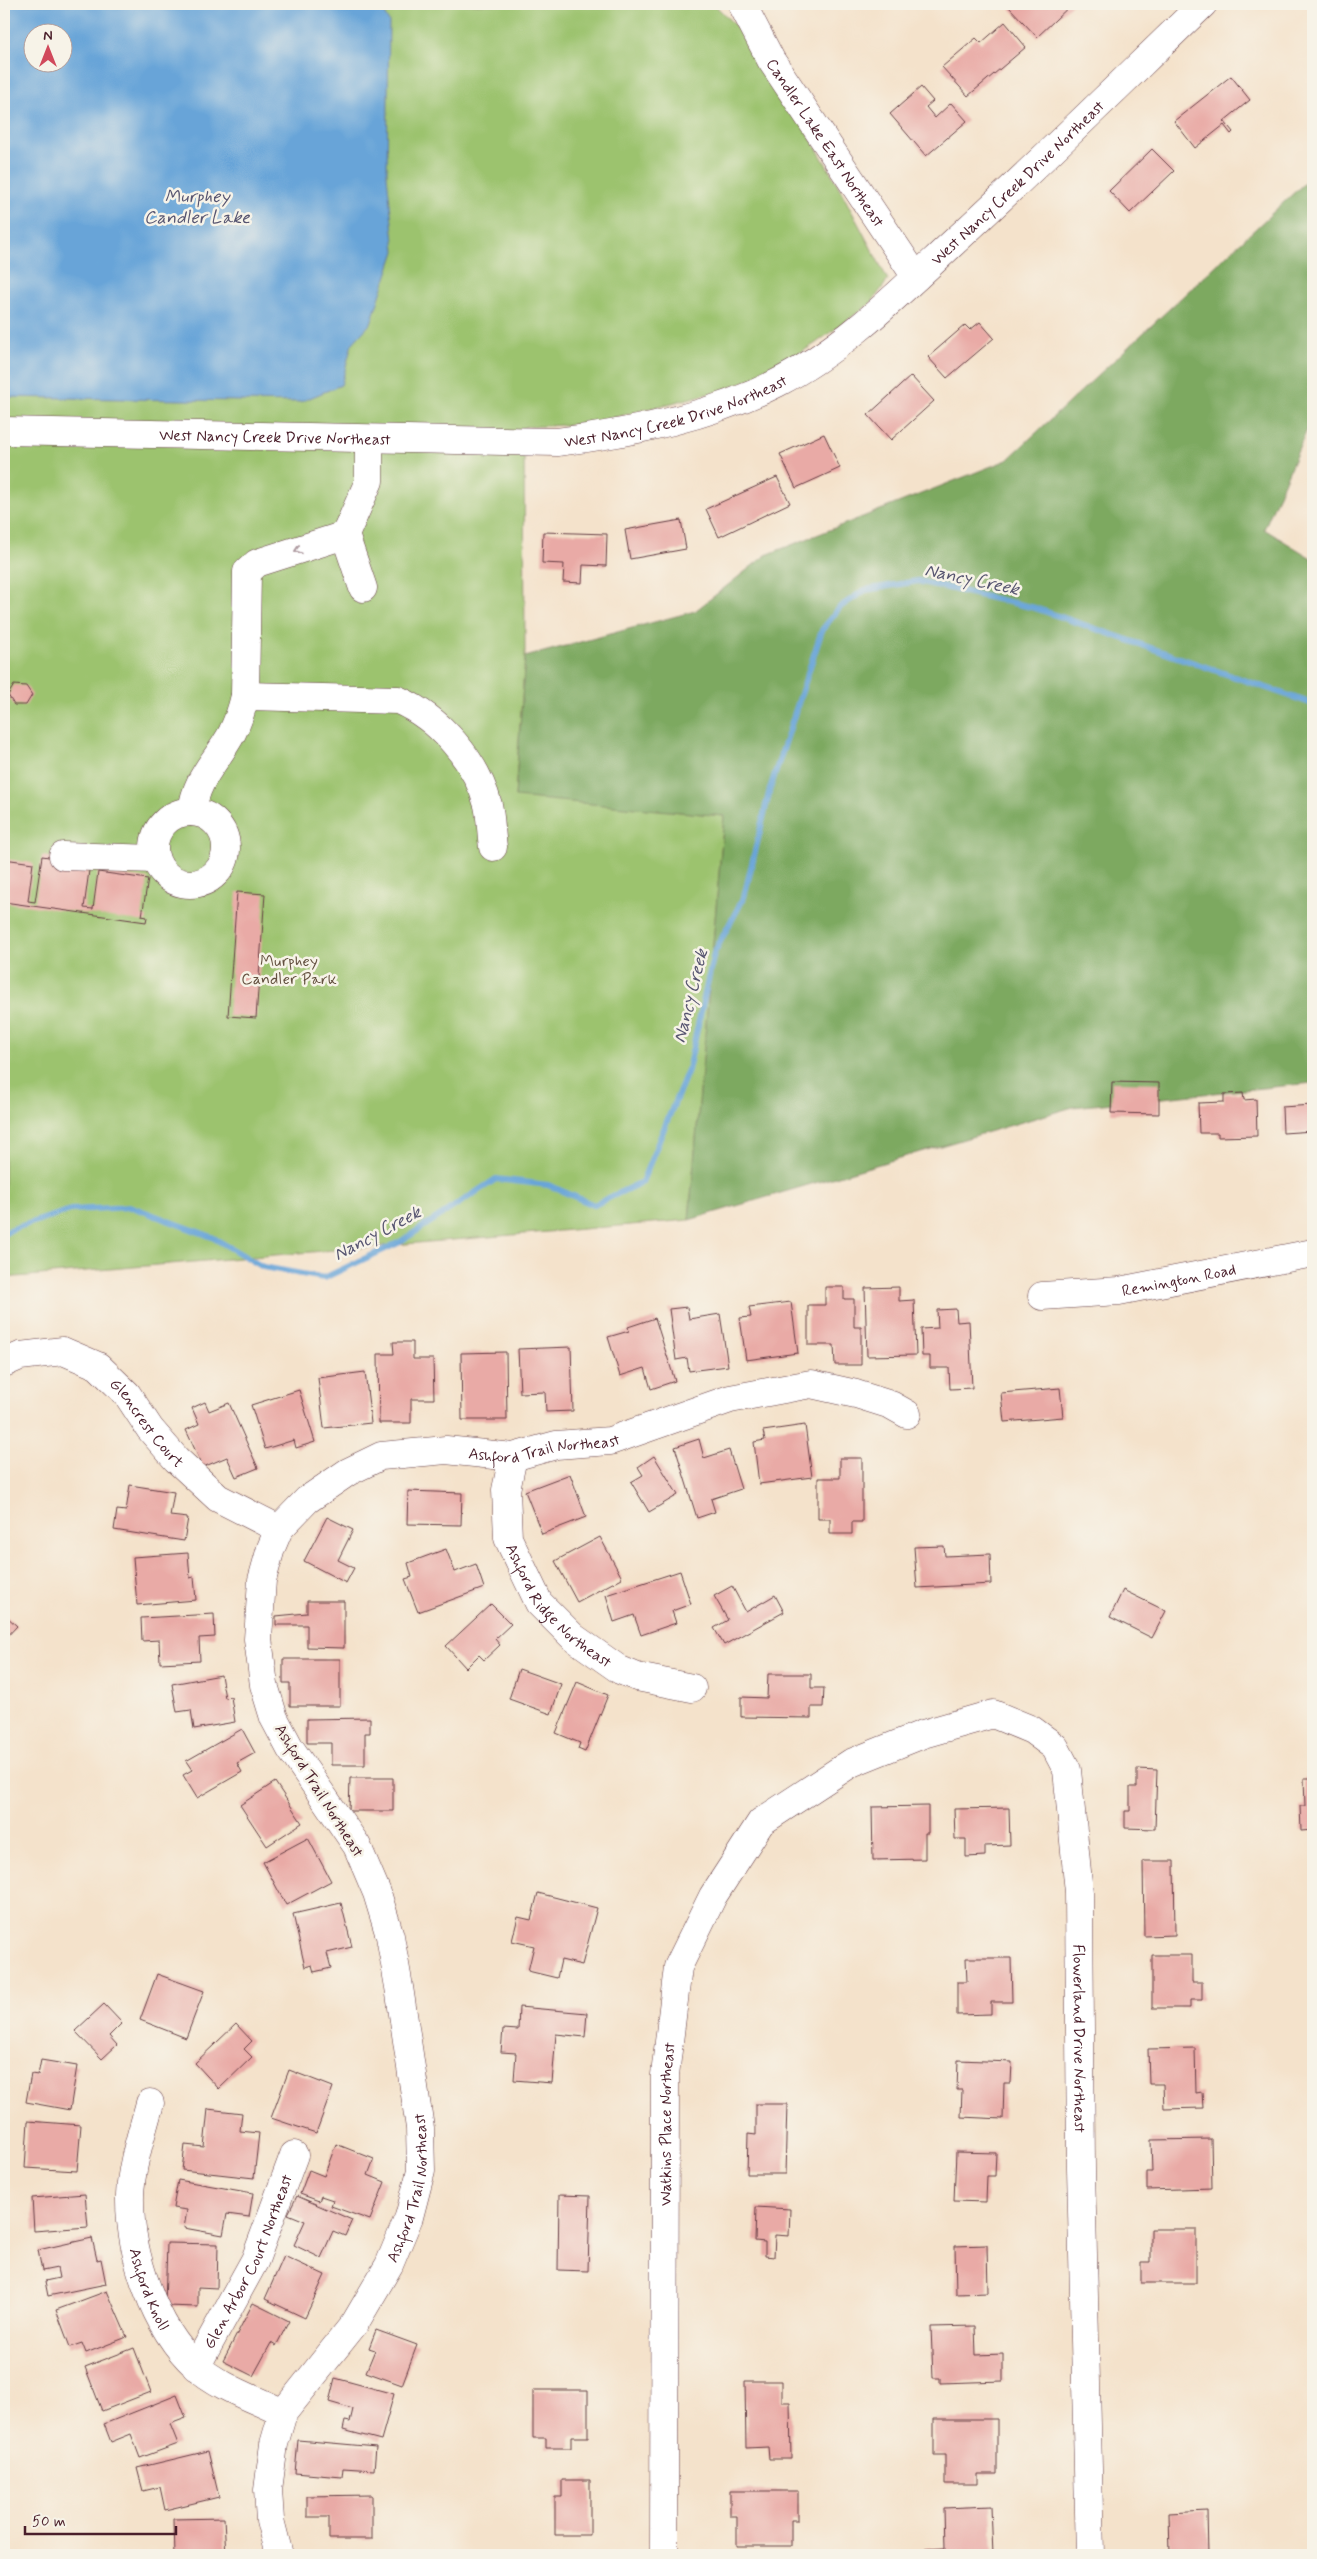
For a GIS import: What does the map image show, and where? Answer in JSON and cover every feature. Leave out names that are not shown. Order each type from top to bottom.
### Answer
[{"type":"street","name":"Candler Lake East Northeast","points":[[742,4],[772,60],[916,277]]},
{"type":"street","name":"West Nancy Creek Drive Northeast","points":[[4,431],[557,442],[624,433],[730,404],[778,382],[831,350],[916,277],[1026,176],[1203,4]]},
{"type":"street","points":[[363,588],[344,535],[368,481],[369,439]]},
{"type":"street","points":[[192,812],[198,785],[232,734],[240,716],[245,696],[246,572],[257,563],[344,535]]},
{"type":"street","points":[[245,696],[398,700],[416,708],[456,744],[473,772],[488,804],[492,847]]},
{"type":"street","points":[[192,812],[213,820],[225,839],[223,862],[217,872],[208,880],[186,884],[174,881],[164,874],[155,859],[154,840],[159,828],[168,819],[179,814],[192,812]]},
{"type":"street","points":[[63,856],[155,859]]},
{"type":"street","name":"Remington Road","points":[[1042,1296],[1119,1291],[1313,1253]]},
{"type":"street","name":"Glencrest Court","points":[[4,1363],[20,1356],[63,1351],[98,1366],[127,1394],[150,1429],[176,1460],[211,1492],[218,1498],[279,1530]]},
{"type":"street","name":"Ashford Trail Northeast","points":[[279,2555],[270,2520],[268,2490],[274,2444],[283,2413],[355,2323],[389,2265],[409,2217],[421,2171],[420,2128],[399,1987],[390,1936],[378,1892],[357,1846],[290,1748],[274,1718],[264,1685],[258,1639],[262,1580],[271,1548],[279,1530],[307,1500],[348,1472],[381,1456],[446,1450],[513,1458],[556,1445],[610,1441],[730,1398],[811,1384],[856,1394],[891,1405],[907,1414]]},
{"type":"street","name":"Ashford Ridge Northeast","points":[[513,1458],[506,1490],[508,1538],[539,1604],[573,1637],[620,1670],[638,1677],[692,1688]]},
{"type":"street","name":"Flowerland Drive Northeast","points":[[851,1763],[923,1734],[993,1714],[1032,1730],[1056,1748],[1068,1770],[1079,1892],[1081,2168],[1090,2555]]},
{"type":"street","name":"Watkins Place Northeast","points":[[664,2555],[665,2075],[678,1966],[713,1896],[761,1822],[851,1763]]},
{"type":"street","name":"Ashford Knoll","points":[[150,2103],[136,2153],[130,2196],[134,2239],[146,2288],[172,2340],[196,2367],[213,2378],[283,2413]]},
{"type":"street","name":"Glen Arbor Court Northeast","points":[[196,2367],[256,2260],[294,2155]]},
{"type":"green space","name":"Murphey Candler Park","points":[[4,4],[714,4],[759,50],[834,178],[888,280],[871,303],[816,343],[771,371],[723,390],[589,424],[524,427],[525,657],[515,796],[724,816],[689,1220],[4,1278]]},
{"type":"green space","points":[[1313,175],[1313,416],[1264,529],[1313,559],[1313,1083],[1073,1107],[689,1220],[724,816],[515,797],[525,657],[695,611],[766,555],[1007,460]]},
{"type":"water","name":"Murphey Candler Lake","points":[[4,4],[379,4],[389,22],[387,175],[395,251],[371,323],[352,344],[341,385],[300,402],[4,397]]},
{"type":"building","points":[[1013,4],[1072,4],[1037,37],[1009,7]]},
{"type":"building","points":[[1005,22],[1026,47],[968,96],[942,67],[976,38],[981,43]]},
{"type":"building","points":[[1231,76],[1250,100],[1224,121],[1233,132],[1231,134],[1224,125],[1195,148],[1174,121]]},
{"type":"building","points":[[921,87],[933,101],[926,107],[935,118],[951,103],[967,121],[926,156],[890,114]]},
{"type":"building","points":[[1152,149],[1174,171],[1130,213],[1109,191]]},
{"type":"building","points":[[980,322],[994,338],[947,378],[928,357],[965,325],[970,330]]},
{"type":"building","points":[[911,376],[934,401],[891,440],[868,415]]},
{"type":"building","points":[[824,434],[840,468],[796,488],[780,454]]},
{"type":"building","points":[[777,477],[790,503],[719,537],[706,509]]},
{"type":"building","points":[[681,520],[686,549],[630,559],[625,530]]},
{"type":"building","points":[[543,532],[607,534],[606,566],[583,565],[582,583],[563,582],[564,564],[542,563]]},
{"type":"building","points":[[14,685],[26,686],[32,695],[26,705],[14,705],[8,695]]},
{"type":"building","points":[[42,856],[90,863],[84,908],[93,909],[98,872],[148,879],[142,916],[147,917],[146,922],[4,902],[4,859],[33,863],[28,901],[35,902]]},
{"type":"building","points":[[237,892],[265,894],[256,1018],[228,1016]]},
{"type":"building","points":[[1112,1082],[1159,1083],[1159,1114],[1111,1113]]},
{"type":"building","points":[[1243,1093],[1244,1100],[1256,1099],[1257,1136],[1218,1137],[1218,1133],[1199,1133],[1198,1103],[1224,1102],[1224,1094]]},
{"type":"building","points":[[1313,1105],[1313,1131],[1283,1133],[1282,1107]]},
{"type":"building","points":[[825,1287],[844,1287],[844,1299],[854,1299],[854,1327],[861,1327],[861,1365],[835,1365],[834,1345],[808,1345],[808,1305],[825,1305]]},
{"type":"building","points":[[899,1287],[899,1301],[914,1300],[916,1355],[867,1356],[865,1288]]},
{"type":"building","points":[[791,1302],[798,1353],[746,1360],[740,1318],[751,1317],[749,1307]]},
{"type":"building","points":[[687,1307],[689,1319],[720,1314],[728,1366],[689,1371],[687,1358],[676,1360],[669,1309]]},
{"type":"building","points":[[956,1309],[957,1322],[969,1321],[972,1388],[950,1389],[949,1368],[930,1368],[930,1356],[922,1356],[921,1329],[938,1328],[937,1310]]},
{"type":"building","points":[[655,1318],[675,1381],[651,1389],[645,1368],[620,1376],[608,1337],[629,1331],[628,1327]]},
{"type":"building","points":[[393,1342],[413,1342],[413,1359],[433,1359],[434,1399],[411,1399],[411,1423],[379,1423],[378,1354],[394,1354]]},
{"type":"building","points":[[571,1347],[573,1411],[546,1412],[545,1392],[520,1393],[518,1349]]},
{"type":"building","points":[[506,1352],[507,1420],[462,1420],[461,1353]]},
{"type":"building","points":[[365,1372],[371,1423],[324,1428],[318,1378]]},
{"type":"building","points":[[1060,1388],[1063,1417],[1004,1422],[1001,1393]]},
{"type":"building","points":[[299,1390],[315,1442],[296,1448],[294,1440],[265,1449],[251,1405]]},
{"type":"building","points":[[205,1402],[209,1411],[229,1403],[258,1468],[236,1477],[227,1457],[203,1467],[186,1430],[199,1424],[192,1408]]},
{"type":"building","points":[[805,1425],[812,1477],[759,1484],[754,1442],[765,1440],[763,1431]]},
{"type":"building","points":[[699,1439],[704,1458],[729,1450],[741,1489],[711,1499],[715,1512],[697,1518],[675,1447]]},
{"type":"building","points":[[654,1456],[678,1495],[649,1512],[631,1482],[643,1475],[638,1467]]},
{"type":"building","points":[[840,1458],[862,1458],[862,1522],[852,1522],[852,1534],[830,1534],[830,1519],[818,1519],[818,1478],[840,1478]]},
{"type":"building","points":[[570,1474],[586,1517],[542,1534],[525,1491]]},
{"type":"building","points":[[130,1485],[174,1492],[170,1516],[188,1518],[184,1541],[114,1530],[117,1510],[126,1511]]},
{"type":"building","points":[[408,1491],[462,1493],[461,1525],[407,1524]]},
{"type":"building","points":[[327,1517],[353,1530],[338,1560],[354,1568],[346,1583],[304,1561]]},
{"type":"building","points":[[600,1537],[622,1578],[577,1602],[555,1561]]},
{"type":"building","points":[[944,1546],[945,1556],[990,1554],[991,1584],[917,1588],[914,1547]]},
{"type":"building","points":[[446,1549],[455,1572],[476,1564],[484,1588],[418,1612],[405,1579],[412,1577],[408,1563]]},
{"type":"building","points":[[188,1553],[190,1578],[194,1577],[196,1600],[137,1605],[133,1557]]},
{"type":"building","points":[[680,1571],[691,1604],[672,1611],[676,1623],[641,1635],[634,1615],[614,1622],[606,1595]]},
{"type":"building","points":[[732,1586],[746,1612],[775,1595],[784,1612],[724,1645],[714,1628],[728,1620],[714,1596]]},
{"type":"building","points":[[1123,1590],[1166,1611],[1152,1638],[1110,1617]]},
{"type":"building","points":[[307,1601],[344,1601],[344,1648],[307,1647],[307,1625],[276,1625],[276,1616],[307,1613]]},
{"type":"building","points":[[491,1604],[511,1624],[495,1639],[500,1645],[484,1660],[479,1655],[466,1668],[446,1646]]},
{"type":"building","points":[[4,1614],[17,1626],[4,1640]]},
{"type":"building","points":[[214,1614],[215,1637],[199,1638],[200,1661],[160,1663],[159,1640],[142,1641],[141,1618]]},
{"type":"building","points":[[283,1659],[340,1659],[340,1706],[290,1706],[290,1683],[283,1683]]},
{"type":"building","points":[[519,1669],[561,1684],[551,1714],[509,1699]]},
{"type":"building","points":[[768,1674],[811,1674],[811,1688],[824,1688],[823,1707],[811,1707],[811,1718],[741,1717],[741,1697],[767,1698]]},
{"type":"building","points":[[221,1675],[225,1698],[231,1697],[235,1722],[194,1729],[191,1710],[177,1712],[172,1684]]},
{"type":"building","points":[[577,1682],[608,1695],[585,1752],[578,1749],[580,1743],[556,1733]]},
{"type":"building","points":[[370,1718],[370,1733],[365,1733],[365,1765],[331,1765],[331,1743],[307,1743],[307,1719]]},
{"type":"building","points":[[242,1729],[255,1753],[237,1763],[242,1772],[197,1798],[183,1775],[192,1770],[186,1761]]},
{"type":"building","points":[[1137,1769],[1157,1770],[1155,1829],[1125,1828],[1125,1811],[1130,1811],[1130,1787],[1137,1787]]},
{"type":"building","points":[[350,1778],[393,1778],[393,1811],[349,1811]]},
{"type":"building","points":[[1304,1778],[1313,1778],[1313,1830],[1301,1831],[1300,1806],[1305,1806]]},
{"type":"building","points":[[275,1782],[302,1823],[267,1846],[240,1805]]},
{"type":"building","points":[[928,1806],[928,1833],[925,1833],[925,1859],[873,1860],[872,1807]]},
{"type":"building","points":[[1009,1808],[1010,1845],[985,1846],[985,1856],[966,1857],[966,1839],[955,1839],[954,1809]]},
{"type":"building","points":[[308,1838],[331,1881],[286,1905],[263,1862]]},
{"type":"building","points":[[1143,1861],[1174,1861],[1175,1935],[1144,1936]]},
{"type":"building","points":[[538,1893],[597,1908],[582,1965],[561,1960],[557,1978],[528,1971],[534,1946],[512,1941],[518,1917],[531,1920]]},
{"type":"building","points":[[341,1903],[352,1947],[327,1953],[331,1968],[314,1972],[312,1965],[305,1967],[293,1914]]},
{"type":"building","points":[[1152,1955],[1192,1955],[1192,1982],[1202,1982],[1202,2000],[1190,2000],[1190,2008],[1152,2008]]},
{"type":"building","points":[[966,1958],[1011,1958],[1012,2002],[991,2002],[991,2014],[957,2015],[957,1982],[967,1982]]},
{"type":"building","points":[[157,1974],[204,1991],[186,2038],[140,2020]]},
{"type":"building","points":[[104,2004],[122,2023],[109,2036],[117,2045],[102,2059],[75,2031]]},
{"type":"building","points":[[519,2007],[587,2013],[585,2037],[556,2034],[552,2083],[514,2080],[516,2053],[501,2052],[503,2029],[518,2030]]},
{"type":"building","points":[[236,2024],[252,2041],[244,2049],[252,2057],[219,2089],[195,2063]]},
{"type":"building","points":[[1195,2048],[1196,2093],[1202,2092],[1203,2108],[1164,2109],[1163,2084],[1149,2084],[1148,2049]]},
{"type":"building","points":[[41,2060],[77,2066],[70,2110],[26,2102],[31,2074],[38,2075]]},
{"type":"building","points":[[958,2060],[1012,2062],[1011,2083],[1004,2083],[1003,2119],[961,2117],[962,2090],[957,2090]]},
{"type":"building","points":[[289,2070],[333,2087],[316,2133],[271,2118]]},
{"type":"building","points":[[756,2104],[787,2104],[785,2174],[747,2174],[748,2134],[756,2135]]},
{"type":"building","points":[[208,2109],[242,2113],[240,2131],[259,2133],[254,2178],[182,2170],[185,2145],[204,2147]]},
{"type":"building","points":[[28,2121],[81,2125],[77,2171],[25,2168]]},
{"type":"building","points":[[1211,2139],[1212,2188],[1147,2190],[1147,2172],[1152,2172],[1151,2140]]},
{"type":"building","points":[[336,2144],[374,2159],[368,2175],[385,2182],[370,2220],[331,2206],[333,2200],[321,2196],[319,2201],[300,2194],[309,2170],[324,2176]]},
{"type":"building","points":[[956,2152],[996,2153],[995,2176],[987,2176],[986,2202],[954,2201]]},
{"type":"building","points":[[178,2180],[253,2193],[249,2217],[227,2214],[223,2235],[184,2228],[187,2210],[173,2208]]},
{"type":"building","points":[[85,2194],[88,2227],[34,2231],[32,2198]]},
{"type":"building","points":[[559,2195],[590,2196],[588,2271],[558,2270]]},
{"type":"building","points":[[297,2196],[352,2220],[345,2236],[333,2231],[321,2258],[294,2245],[305,2221],[288,2214]]},
{"type":"building","points":[[756,2207],[790,2209],[789,2236],[775,2235],[774,2257],[765,2256],[765,2242],[755,2241]]},
{"type":"building","points":[[1151,2229],[1196,2229],[1196,2283],[1141,2283],[1141,2262],[1151,2262]]},
{"type":"building","points":[[92,2238],[97,2260],[101,2259],[106,2284],[48,2296],[45,2281],[59,2278],[57,2268],[42,2271],[38,2250]]},
{"type":"building","points":[[167,2243],[218,2244],[217,2288],[198,2287],[198,2307],[165,2306]]},
{"type":"building","points":[[987,2245],[988,2293],[956,2294],[955,2246]]},
{"type":"building","points":[[284,2256],[325,2275],[305,2318],[265,2299]]},
{"type":"building","points":[[107,2291],[127,2337],[86,2353],[82,2343],[70,2347],[56,2310]]},
{"type":"building","points":[[253,2303],[289,2321],[276,2346],[271,2343],[253,2376],[223,2361]]},
{"type":"building","points":[[975,2326],[976,2355],[1003,2354],[1003,2381],[940,2383],[940,2378],[933,2378],[931,2327]]},
{"type":"building","points":[[376,2330],[417,2345],[402,2385],[366,2372],[375,2350],[369,2348]]},
{"type":"building","points":[[134,2348],[151,2392],[102,2411],[85,2367]]},
{"type":"building","points":[[335,2378],[394,2394],[381,2440],[343,2430],[345,2421],[350,2422],[353,2409],[329,2402]]},
{"type":"building","points":[[745,2381],[782,2381],[782,2402],[790,2402],[791,2459],[769,2459],[768,2447],[746,2448]]},
{"type":"building","points":[[533,2390],[588,2390],[588,2437],[571,2437],[571,2448],[546,2448],[546,2438],[533,2438]]},
{"type":"building","points":[[177,2395],[186,2418],[170,2424],[178,2444],[140,2458],[131,2434],[111,2442],[104,2424]]},
{"type":"building","points":[[934,2419],[997,2419],[997,2474],[978,2474],[978,2484],[945,2484],[945,2455],[934,2455]]},
{"type":"building","points":[[298,2440],[376,2447],[374,2470],[343,2468],[342,2477],[295,2473]]},
{"type":"building","points":[[208,2451],[219,2497],[165,2510],[160,2487],[143,2491],[137,2468]]},
{"type":"building","points":[[562,2480],[590,2480],[590,2535],[555,2535],[555,2497],[562,2497]]},
{"type":"building","points":[[730,2491],[798,2491],[798,2520],[791,2520],[791,2546],[737,2546],[737,2516],[730,2516]]},
{"type":"building","points":[[372,2495],[372,2539],[329,2539],[329,2517],[307,2517],[307,2496]]},
{"type":"building","points":[[991,2506],[993,2555],[926,2555],[925,2549],[945,2548],[944,2508]]},
{"type":"building","points":[[1207,2511],[1208,2555],[1158,2555],[1158,2553],[1170,2553],[1169,2513]]},
{"type":"building","points":[[224,2518],[226,2555],[174,2555],[173,2519]]},
{"type":"building","points":[[9,2550],[10,2555],[4,2555],[4,2551]]},
{"type":"waterway","name":"Nancy Creek","points":[[4,1234],[12,1229],[71,1210],[132,1207],[212,1237],[263,1267],[324,1278],[400,1242],[496,1179],[548,1185],[594,1205],[642,1182],[688,1070],[714,953],[744,897],[770,789],[822,630],[840,607],[865,590],[918,581],[1035,608],[1313,704]]}]
